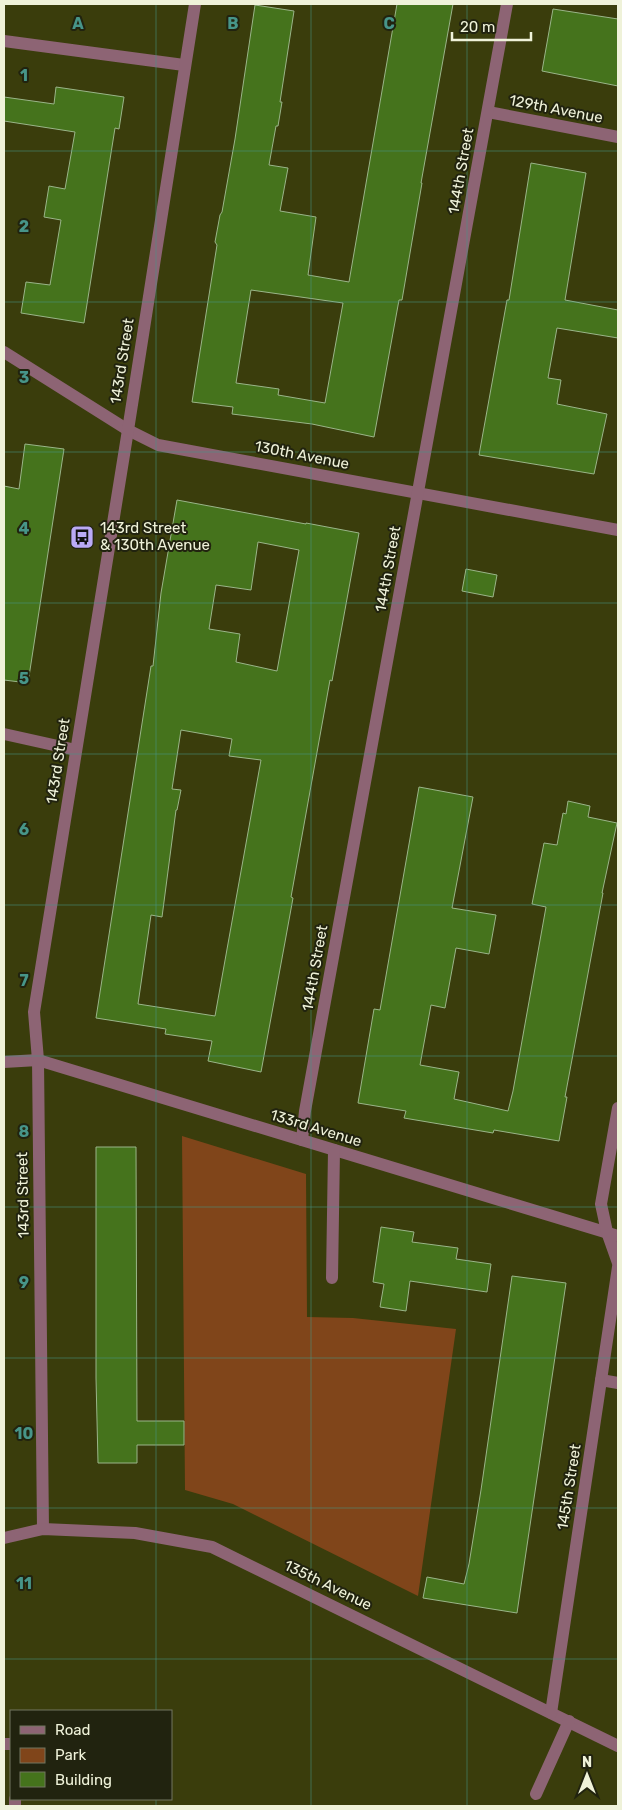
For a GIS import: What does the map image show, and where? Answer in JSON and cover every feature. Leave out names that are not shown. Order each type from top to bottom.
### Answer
[{"type":"street","name":"143rd Street","points":[[43,1529],[38,1060],[34,1012],[195,4]]},
{"type":"street","name":"144th Street","points":[[302,1140],[305,1111],[507,4]]},
{"type":"street","points":[[4,41],[184,65]]},
{"type":"street","name":"129th Avenue","points":[[488,112],[618,137]]},
{"type":"street","name":"130th Avenue","points":[[4,352],[128,430],[158,445],[618,530]]},
{"type":"street","points":[[4,734],[76,750]]},
{"type":"street","name":"133rd Avenue","points":[[4,1062],[38,1060],[613,1234]]},
{"type":"street","points":[[618,1108],[601,1204],[613,1234],[618,1263]]},
{"type":"street","points":[[332,1278],[334,1150]]},
{"type":"street","name":"145th Street","points":[[551,1713],[618,1267]]},
{"type":"street","points":[[602,1380],[618,1383]]},
{"type":"street","name":"135th Avenue","points":[[4,1538],[43,1529],[135,1533],[212,1547],[618,1746]]},
{"type":"street","points":[[536,1794],[568,1721]]},
{"type":"green space","points":[[182,1136],[306,1174],[307,1317],[353,1318],[456,1329],[418,1596],[233,1504],[185,1490]]},
{"type":"building","points":[[397,4],[453,4],[402,300],[399,300],[374,437],[312,424],[232,414],[233,407],[192,402],[217,245],[215,242],[235,139],[255,5],[294,11],[280,102],[282,102],[269,165],[288,168],[280,211],[316,217],[308,275],[349,282]],"holes":[[[251,290],[343,303],[325,403],[278,395],[279,389],[236,383]]]},
{"type":"building","points":[[553,9],[618,19],[618,86],[542,71]]},
{"type":"building","points":[[56,87],[124,97],[119,129],[115,128],[84,323],[21,313],[26,282],[50,285],[61,220],[44,217],[49,186],[65,189],[75,132],[4,121],[4,97],[54,104]]},
{"type":"building","points":[[531,163],[586,173],[565,300],[618,310],[618,338],[557,328],[548,378],[561,380],[557,404],[607,414],[594,474],[479,455],[507,300],[509,300]]},
{"type":"building","points":[[25,444],[64,449],[28,683],[4,680],[4,486],[19,489]]},
{"type":"building","points":[[177,500],[359,533],[332,681],[330,680],[261,1072],[208,1061],[212,1041],[165,1034],[166,1029],[96,1018],[151,666],[153,666],[161,593]],"holes":[[[258,542],[299,550],[277,671],[236,662],[240,634],[209,629],[216,585],[251,590]],[[181,730],[232,739],[229,756],[261,760],[215,1016],[138,1004],[151,915],[162,917],[176,810],[181,790],[172,789]]]},
{"type":"building","points":[[466,569],[497,575],[493,597],[462,591]]},
{"type":"building","points":[[419,787],[473,797],[452,908],[496,915],[489,954],[456,948],[445,1008],[431,1005],[420,1065],[459,1072],[454,1099],[508,1111],[546,907],[532,904],[544,843],[557,845],[563,813],[566,814],[568,801],[590,806],[588,817],[617,823],[602,893],[565,1097],[567,1097],[559,1141],[494,1130],[493,1133],[404,1118],[406,1111],[358,1103],[374,1009],[380,1010]]},
{"type":"building","points":[[96,1147],[136,1147],[137,1421],[184,1421],[184,1445],[137,1445],[137,1463],[98,1463]]},
{"type":"building","points":[[381,1227],[414,1232],[412,1242],[458,1248],[456,1259],[491,1264],[487,1292],[410,1281],[406,1311],[380,1307],[384,1284],[373,1282]]},
{"type":"building","points":[[512,1276],[566,1283],[517,1613],[423,1598],[427,1577],[464,1584],[481,1490]]},
{"type":"place","name":"143rd Street & 130th Avenue","points":[[82,537]]}]
